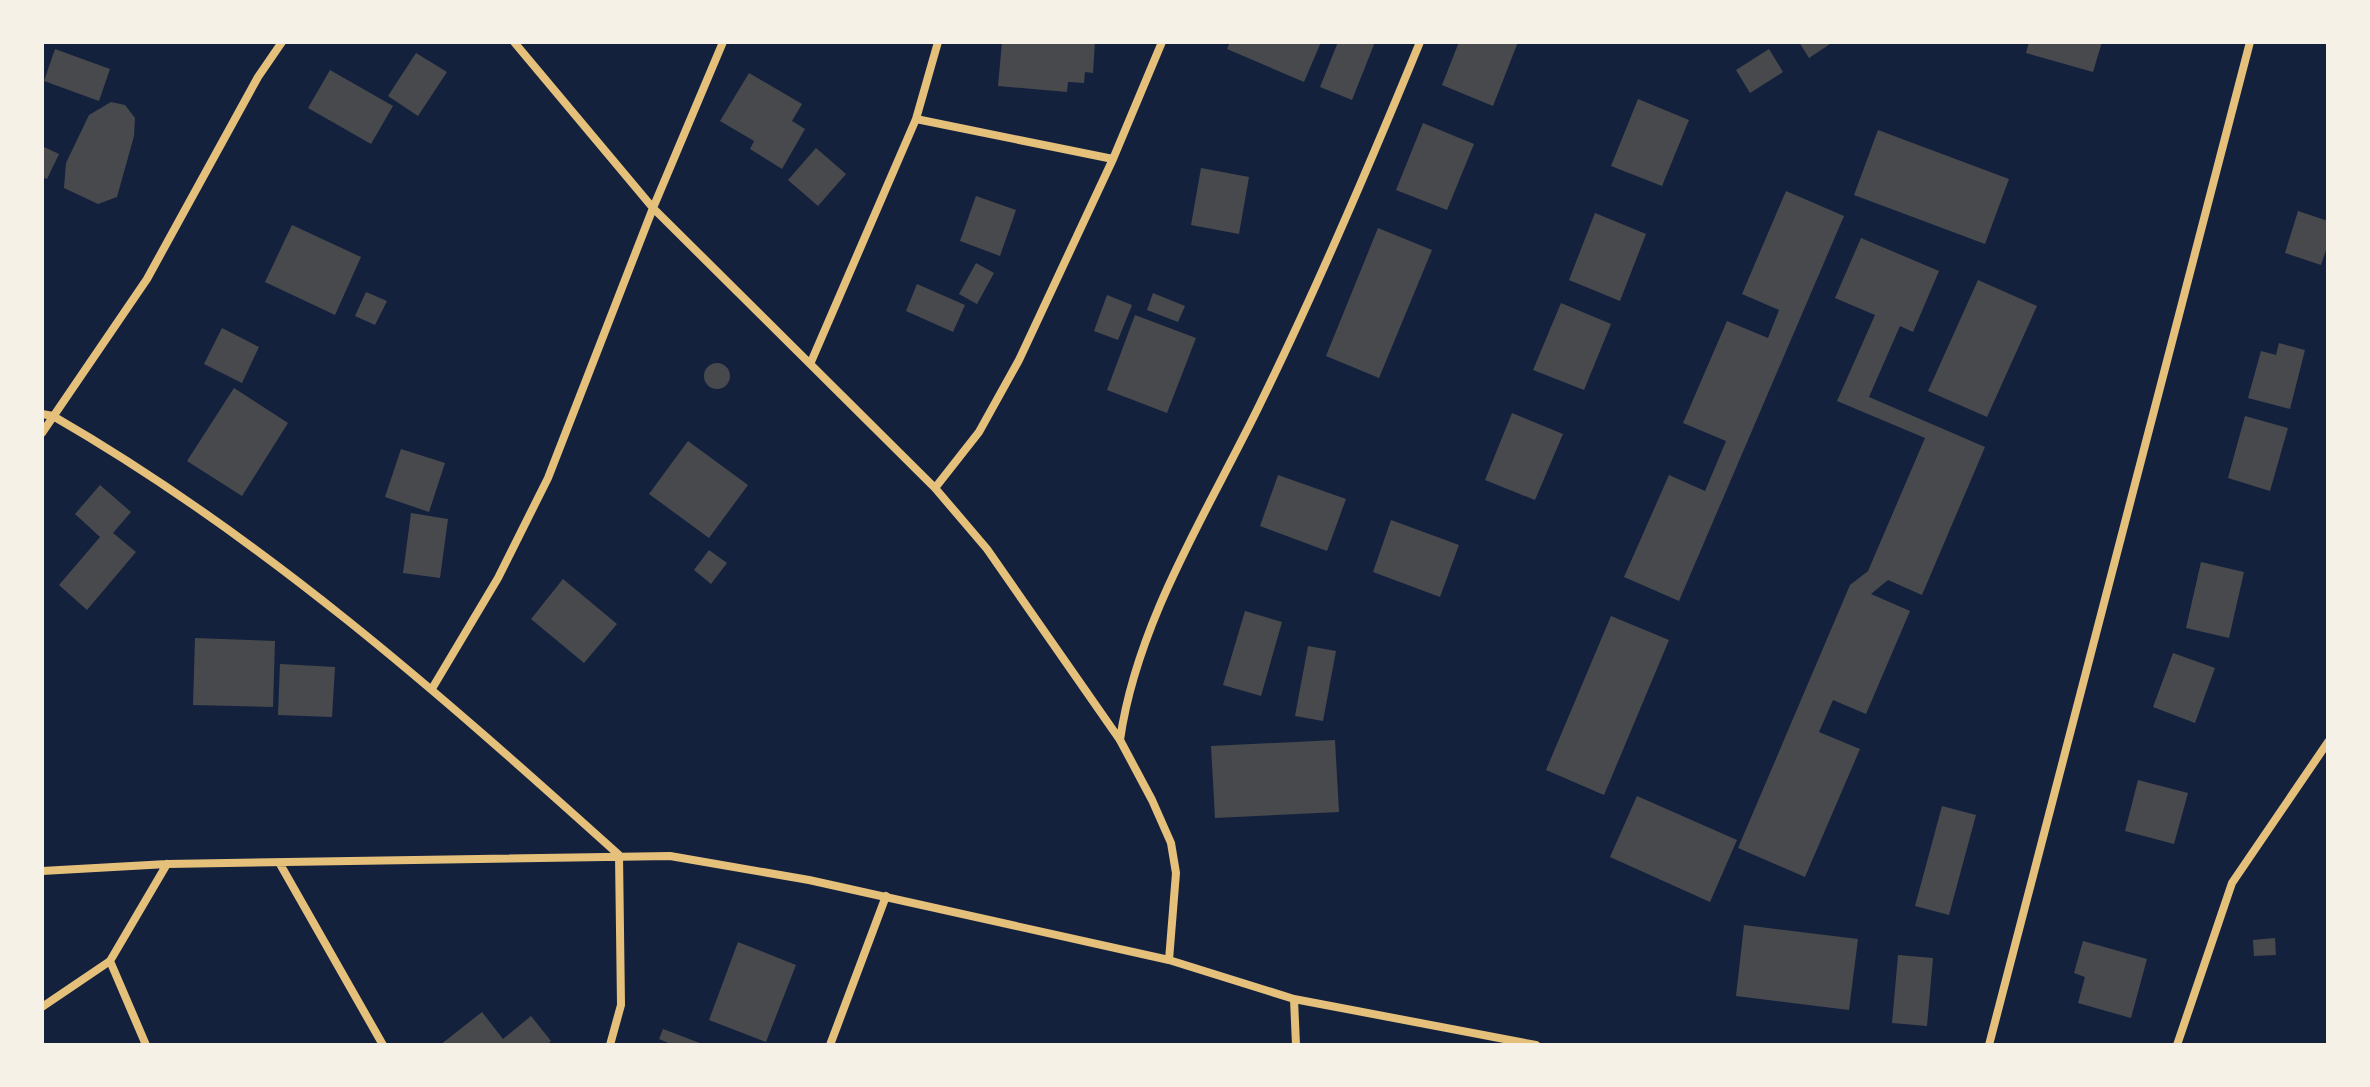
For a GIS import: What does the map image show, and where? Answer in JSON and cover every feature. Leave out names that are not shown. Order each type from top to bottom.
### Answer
[{"type":"street","points":[[42,433],[147,279],[258,77],[282,42]]},
{"type":"street","points":[[514,42],[653,208],[935,488],[987,549],[1120,740],[1152,800],[1171,843],[1176,873],[1169,960]]},
{"type":"street","points":[[433,687],[498,578],[548,478],[653,208],[723,42]]},
{"type":"street","points":[[811,362],[916,119],[938,42]]},
{"type":"street","points":[[935,488],[979,432],[1019,360],[1113,159],[1162,42]]},
{"type":"street","points":[[1120,740],[1133,676],[1165,597],[1298,327],[1420,42]]},
{"type":"street","points":[[1989,1045],[2250,42]]},
{"type":"street","points":[[916,119],[1113,159]]},
{"type":"street","points":[[42,414],[53,416],[130,461],[221,522],[433,687],[619,855],[621,1005],[610,1045]]},
{"type":"street","points":[[2177,1045],[2232,883],[2328,742]]},
{"type":"street","points":[[42,871],[167,864],[619,855],[685,858],[886,896],[1169,960],[1294,999],[1536,1045]]},
{"type":"street","points":[[42,1007],[110,961],[167,864]]},
{"type":"street","points":[[280,864],[383,1045]]},
{"type":"street","points":[[830,1045],[886,896]]},
{"type":"street","points":[[110,961],[146,1045]]},
{"type":"street","points":[[1294,999],[1296,1045]]},
{"type":"building","points":[[1002,42],[1095,42],[1093,73],[1085,72],[1084,83],[1068,82],[1067,92],[998,86]]},
{"type":"building","points":[[1230,42],[1321,42],[1304,82],[1227,49]]},
{"type":"building","points":[[1338,42],[1375,42],[1352,100],[1320,87]]},
{"type":"building","points":[[1459,42],[1518,42],[1493,106],[1442,85]]},
{"type":"building","points":[[1799,42],[1833,42],[1809,58]]},
{"type":"building","points":[[2029,42],[2102,42],[2093,72],[2026,53]]},
{"type":"building","points":[[55,49],[110,69],[99,101],[44,81]]},
{"type":"building","points":[[1769,49],[1783,72],[1750,93],[1736,70]]},
{"type":"building","points":[[416,53],[447,72],[418,116],[388,96]]},
{"type":"building","points":[[330,70],[393,106],[371,144],[308,108]]},
{"type":"building","points":[[749,73],[802,104],[792,121],[805,129],[782,169],[750,149],[754,141],[720,121]]},
{"type":"building","points":[[1638,99],[1689,120],[1662,186],[1611,166]]},
{"type":"building","points":[[111,102],[125,105],[135,118],[134,136],[117,197],[98,204],[64,188],[66,163],[89,115]]},
{"type":"building","points":[[1423,123],[1474,144],[1447,210],[1396,190]]},
{"type":"building","points":[[1878,130],[2009,179],[1985,244],[1854,195]]},
{"type":"building","points":[[42,146],[59,154],[47,179],[42,177]]},
{"type":"building","points":[[816,148],[846,174],[818,206],[788,180]]},
{"type":"building","points":[[1201,168],[1249,177],[1239,234],[1191,225]]},
{"type":"building","points":[[1786,191],[1844,216],[1679,601],[1624,577],[1669,475],[1705,491],[1726,441],[1683,423],[1727,321],[1768,338],[1779,310],[1742,294]]},
{"type":"building","points":[[976,196],[1016,210],[1000,256],[960,241]]},
{"type":"building","points":[[2298,211],[2328,221],[2328,244],[2321,265],[2285,253]]},
{"type":"building","points":[[1595,213],[1646,234],[1620,301],[1569,280]]},
{"type":"building","points":[[292,225],[361,257],[335,315],[265,282]]},
{"type":"building","points":[[1378,228],[1432,250],[1379,378],[1326,356]]},
{"type":"building","points":[[1861,238],[1939,271],[1913,332],[1900,326],[1869,397],[1985,447],[1922,595],[1888,580],[1871,594],[1910,611],[1866,714],[1833,700],[1819,732],[1860,749],[1805,877],[1738,848],[1850,585],[1868,571],[1925,438],[1837,401],[1875,315],[1835,298]]},
{"type":"building","points":[[976,263],[994,273],[977,304],[959,294]]},
{"type":"building","points":[[1978,280],[2037,306],[1987,417],[1928,391]]},
{"type":"building","points":[[917,284],[965,305],[953,332],[906,311]]},
{"type":"building","points":[[366,292],[387,301],[375,325],[355,316]]},
{"type":"building","points":[[1153,293],[1185,306],[1178,322],[1147,310]]},
{"type":"building","points":[[1107,295],[1132,305],[1118,340],[1094,331]]},
{"type":"building","points":[[1561,303],[1611,324],[1584,390],[1533,370]]},
{"type":"building","points":[[1135,315],[1196,338],[1167,413],[1107,390]]},
{"type":"building","points":[[222,328],[259,347],[242,383],[204,364]]},
{"type":"building","points":[[2279,343],[2305,350],[2290,409],[2248,398],[2261,351],[2276,355]]},
{"type":"building","points":[[717,363],[726,367],[730,376],[726,385],[717,389],[708,385],[704,376],[708,367]]},
{"type":"building","points":[[234,388],[288,423],[242,496],[187,461]]},
{"type":"building","points":[[1512,413],[1563,434],[1535,500],[1485,480]]},
{"type":"building","points":[[2245,416],[2288,428],[2270,491],[2228,478]]},
{"type":"building","points":[[688,441],[748,485],[709,538],[649,494]]},
{"type":"building","points":[[401,449],[445,463],[429,512],[385,497]]},
{"type":"building","points":[[1278,475],[1346,499],[1327,551],[1260,526]]},
{"type":"building","points":[[100,485],[131,512],[113,533],[136,552],[87,610],[59,585],[100,537],[75,514]]},
{"type":"building","points":[[411,513],[448,519],[440,578],[403,573]]},
{"type":"building","points":[[1391,520],[1459,545],[1440,597],[1373,572]]},
{"type":"building","points":[[709,550],[727,563],[711,584],[694,570]]},
{"type":"building","points":[[2201,562],[2244,572],[2229,638],[2186,628]]},
{"type":"building","points":[[563,579],[617,624],[584,663],[531,619]]},
{"type":"building","points":[[1245,611],[1282,622],[1261,696],[1223,685]]},
{"type":"building","points":[[1611,616],[1669,640],[1604,795],[1546,770]]},
{"type":"building","points":[[195,638],[275,641],[273,707],[193,705]]},
{"type":"building","points":[[1308,646],[1336,651],[1323,721],[1295,716]]},
{"type":"building","points":[[2173,653],[2215,668],[2195,723],[2153,707]]},
{"type":"building","points":[[280,664],[335,667],[332,717],[278,715]]},
{"type":"building","points":[[1335,740],[1339,812],[1215,818],[1211,746]]},
{"type":"building","points":[[2138,780],[2188,793],[2174,844],[2125,831]]},
{"type":"building","points":[[1637,796],[1737,840],[1710,902],[1610,857]]},
{"type":"building","points":[[1942,806],[1976,815],[1949,915],[1915,906]]},
{"type":"building","points":[[1744,925],[1858,939],[1849,1010],[1736,996]]},
{"type":"building","points":[[2275,938],[2276,955],[2254,956],[2253,940]]},
{"type":"building","points":[[2083,941],[2147,959],[2131,1018],[2078,1003],[2085,977],[2074,973]]},
{"type":"building","points":[[738,942],[796,965],[766,1042],[709,1020]]},
{"type":"building","points":[[1898,955],[1933,958],[1927,1026],[1892,1023]]},
{"type":"building","points":[[482,1012],[503,1039],[531,1016],[551,1041],[547,1045],[440,1045]]},
{"type":"building","points":[[663,1029],[705,1045],[673,1045],[659,1039]]}]
